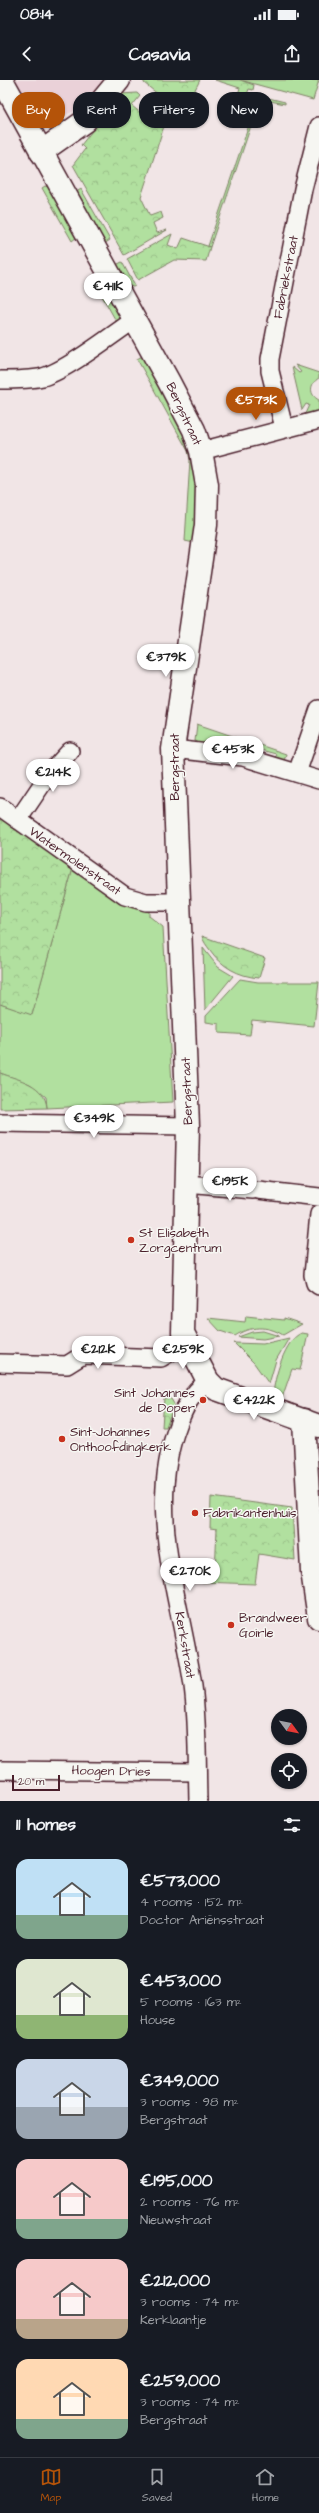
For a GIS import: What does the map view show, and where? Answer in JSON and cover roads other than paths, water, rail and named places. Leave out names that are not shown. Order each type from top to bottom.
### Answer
[{"type":"street","name":"Bergstraat","points":[[2,80],[194,430],[201,451],[207,485],[206,525],[173,749],[188,1126],[183,1333],[208,1381]]},
{"type":"street","points":[[41,152],[85,121],[119,80]]},
{"type":"street","name":"Fabriekstraat","points":[[284,428],[272,382],[270,359],[303,189],[319,126]]},
{"type":"street","points":[[0,380],[25,380],[44,376],[63,367],[134,320]]},
{"type":"street","points":[[201,451],[319,420]]},
{"type":"street","points":[[173,749],[243,757],[307,776],[319,709]]},
{"type":"street","points":[[18,820],[49,774],[70,751]]},
{"type":"street","name":"Watermolenstraat","points":[[0,807],[125,896],[146,902],[179,902]]},
{"type":"street","points":[[0,1123],[188,1126]]},
{"type":"street","points":[[187,1184],[319,1197]]},
{"type":"street","points":[[319,1214],[313,1275],[315,1283],[319,1286]]},
{"type":"street","points":[[0,1363],[67,1365],[83,1355],[161,1358],[187,1342]]},
{"type":"street","points":[[208,1381],[216,1389],[311,1423],[312,1571],[319,1618]]},
{"type":"street","name":"Kerkstraat","points":[[198,1801],[193,1685],[168,1548],[165,1510],[167,1476],[173,1438],[187,1401],[208,1381]]},
{"type":"street","name":"Hoogen Dries","points":[[0,1770],[197,1772]]},
{"type":"place","name":"St Elisabeth Zorgcentrum","points":[[131,1240]]},
{"type":"place","name":"Sint Johannes de Doper","points":[[203,1400]]},
{"type":"place","name":"Sint-Johannes Onthoofdingkerk","points":[[62,1439]]},
{"type":"place","name":"Fabrikantenhuis","points":[[195,1513]]},
{"type":"place","name":"Brandweer Goirle","points":[[231,1625]]}]
